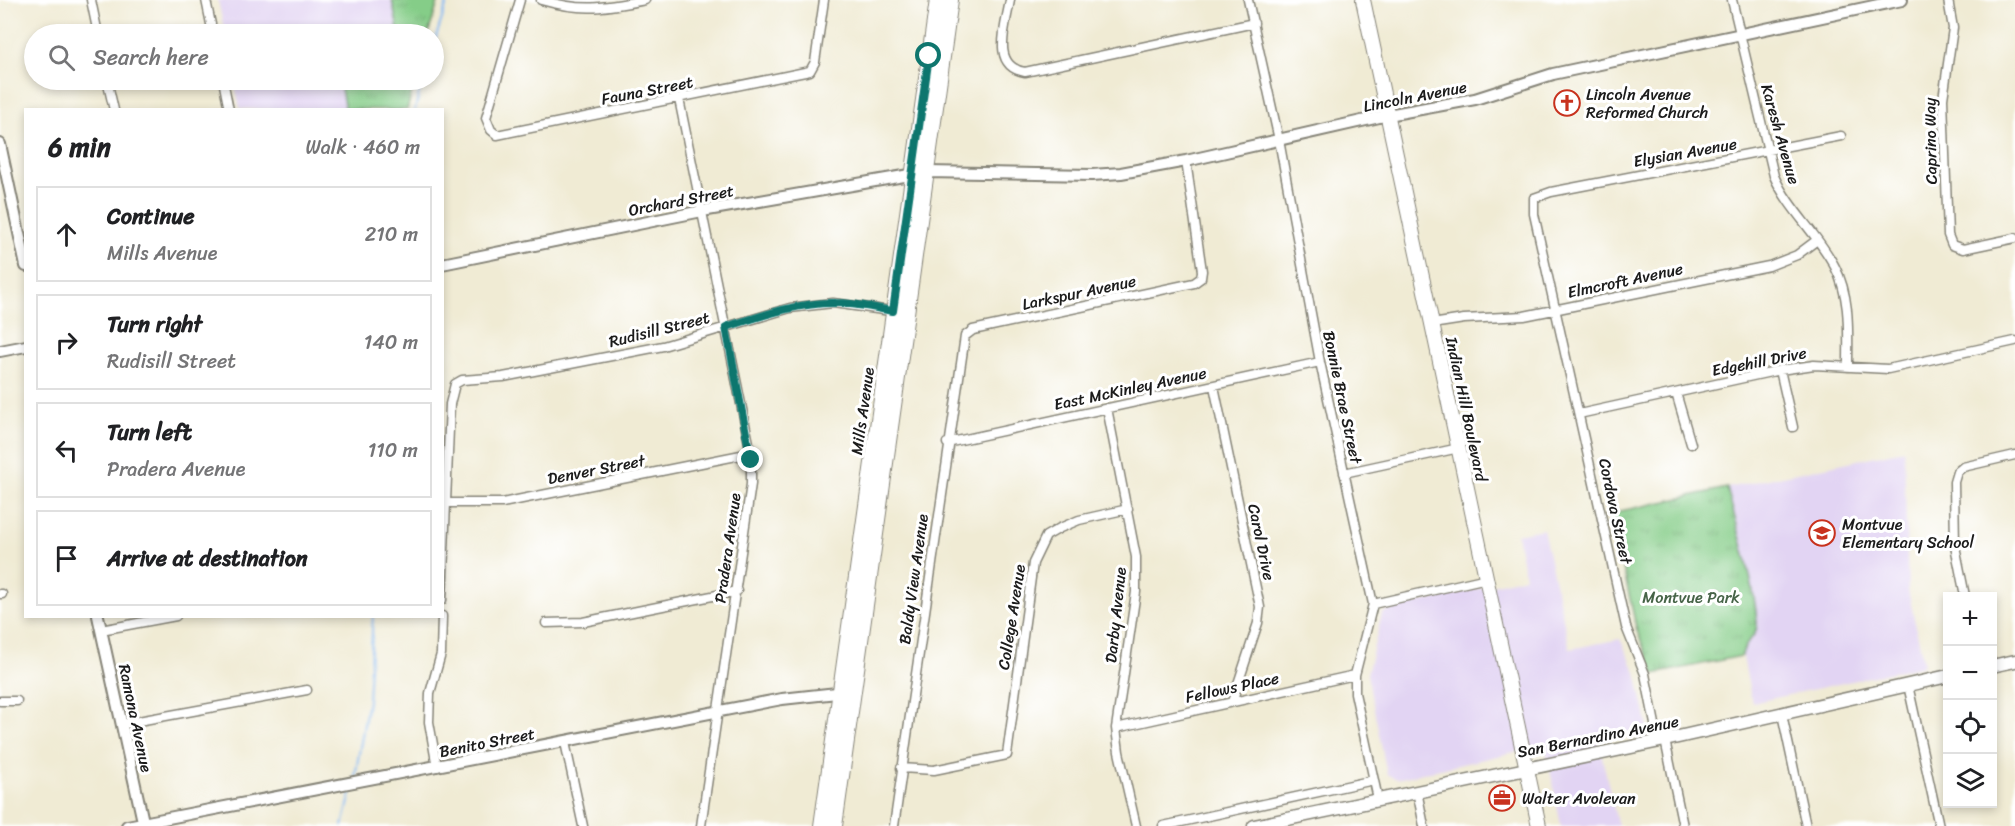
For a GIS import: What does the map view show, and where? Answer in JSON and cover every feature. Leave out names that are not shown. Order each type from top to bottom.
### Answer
[{"type":"main road","name":"Mills Avenue","points":[[920,173],[937,0]]},
{"type":"main road","name":"Mills Avenue","points":[[821,826],[838,693],[920,173],[951,0]]},
{"type":"main road","name":"Indian Hill Boulevard","points":[[1363,0],[1539,826]]},
{"type":"main road","name":"Mills Avenue","points":[[835,826],[899,312]]},
{"type":"main road","points":[[1997,665],[2015,661]]},
{"type":"main road","name":"San Bernardino Avenue","points":[[1254,826],[1526,767],[1665,740],[1943,677]]},
{"type":"street","points":[[91,0],[96,24]]},
{"type":"street","points":[[206,0],[211,24]]},
{"type":"street","name":"Fauna Street","points":[[520,0],[489,99],[486,118],[491,130],[497,135],[810,71],[815,62],[824,0]]},
{"type":"street","points":[[541,0],[570,8],[600,9],[645,0]]},
{"type":"street","points":[[1010,0],[1003,46],[1005,62],[1013,70],[1025,72],[1254,23]]},
{"type":"street","name":"Bonnie Brae Street","points":[[1248,0],[1279,140],[1320,362],[1373,604],[1355,675],[1355,693],[1378,799]]},
{"type":"street","name":"Karesh Avenue","points":[[1732,0],[1767,152],[1783,197],[1835,267],[1844,292],[1848,320],[1848,367]]},
{"type":"street","name":"Lincoln Avenue","points":[[920,173],[1092,175],[1121,173],[1475,99],[1553,74],[1902,0]]},
{"type":"street","name":"Caprino Way","points":[[1948,0],[1953,28],[1943,99],[1948,235],[1952,245],[1963,249],[2015,238]]},
{"type":"street","points":[[109,90],[114,108]]},
{"type":"street","points":[[224,90],[229,108]]},
{"type":"street","name":"Pradera Avenue","points":[[679,99],[752,453],[751,484],[737,591],[701,826]]},
{"type":"street","name":"Elysian Avenue","points":[[1534,198],[1551,192],[1841,136]]},
{"type":"street","points":[[0,144],[24,257]]},
{"type":"street","name":"Larkspur Avenue","points":[[965,336],[973,330],[1194,283],[1201,278],[1202,271],[1186,161]]},
{"type":"street","name":"Orchard Street","points":[[444,264],[702,211],[920,173]]},
{"type":"street","name":"Cordova Street","points":[[1534,198],[1534,214],[1626,627],[1645,674],[1656,729],[1665,740],[1683,826]]},
{"type":"street","name":"Elmcroft Avenue","points":[[1432,324],[1464,319],[1524,316],[1769,266],[1797,255],[1817,240]]},
{"type":"street","name":"Rudisill Street","points":[[446,503],[451,390],[462,380],[503,377],[663,346],[763,315],[819,304],[846,303],[899,312]]},
{"type":"street","name":"Baldy View Avenue","points":[[894,826],[947,443],[965,336]]},
{"type":"street","name":"Edgehill Drive","points":[[1579,414],[1779,370],[1814,365],[1888,369],[2015,341]]},
{"type":"street","points":[[0,351],[24,346]]},
{"type":"street","name":"East McKinley Avenue","points":[[947,443],[1320,362]]},
{"type":"street","points":[[1779,370],[1793,427]]},
{"type":"street","name":"Carol Drive","points":[[1214,386],[1260,607],[1258,623],[1232,702]]},
{"type":"street","points":[[1676,393],[1690,444]]},
{"type":"street","name":"Darby Avenue","points":[[1107,408],[1136,557],[1136,592],[1116,728],[1119,752],[1136,826]]},
{"type":"street","points":[[1344,473],[1459,448]]},
{"type":"street","name":"Denver Street","points":[[446,503],[502,503],[752,453]]},
{"type":"street","points":[[1964,592],[1955,546],[1954,482],[1957,472],[1963,467],[2015,455]]},
{"type":"street","points":[[444,552],[446,503]]},
{"type":"street","name":"College Avenue","points":[[901,768],[934,770],[1007,755],[1033,563],[1046,536],[1079,520],[1128,509]]},
{"type":"street","points":[[1373,604],[1487,578]]},
{"type":"street","points":[[546,623],[583,622],[737,591]]},
{"type":"street","name":"Ramona Avenue","points":[[98,618],[143,824]]},
{"type":"street","points":[[101,630],[165,618]]},
{"type":"street","points":[[437,767],[429,722],[430,693],[441,654],[442,618]]},
{"type":"street","name":"Fellows Place","points":[[1116,728],[1355,675]]},
{"type":"street","points":[[1908,685],[1939,826]]},
{"type":"street","points":[[122,724],[307,690]]},
{"type":"street","name":"Benito Street","points":[[127,826],[782,699],[853,692]]},
{"type":"street","points":[[0,701],[17,701]]},
{"type":"street","points":[[1782,714],[1806,826]]},
{"type":"street","points":[[566,742],[583,826]]},
{"type":"street","points":[[1163,826],[1374,780]]},
{"type":"street","points":[[1417,791],[1424,826]]},
{"type":"shaded area","points":[[218,0],[392,0],[397,24],[223,24]]},
{"type":"shaded area","points":[[236,90],[341,90],[345,108],[240,108]]},
{"type":"shaded area","name":"Montvue Elementary School","points":[[1904,450],[1908,590],[1924,665],[1752,703],[1742,652],[1755,633],[1757,622],[1754,596],[1727,488]]},
{"type":"shaded area","points":[[1543,529],[1570,649],[1620,639],[1636,672],[1648,728],[1598,739],[1618,826],[1561,826],[1545,745],[1397,779],[1387,774],[1367,674],[1382,614],[1389,610],[1525,577],[1517,534]]},
{"type":"green space","points":[[392,0],[439,0],[431,24],[397,24]]},
{"type":"green space","points":[[341,90],[412,90],[408,108],[345,108]]},
{"type":"green space","name":"Montvue Park","points":[[1727,488],[1753,589],[1757,628],[1744,648],[1742,656],[1654,674],[1637,631],[1611,513]]},
{"type":"waterway","points":[[440,24],[448,0]]},
{"type":"waterway","points":[[415,108],[420,90]]},
{"type":"waterway","points":[[355,777],[368,701],[373,618]]},
{"type":"waterway","points":[[343,826],[353,785]]},
{"type":"place","name":"Lincoln Avenue Reformed Church","points":[[1567,103]]},
{"type":"place","name":"Montvue Elementary School","points":[[1822,533]]},
{"type":"place","name":"Walter Avolevan","points":[[1502,798]]},
{"type":"route","points":[[751,460],[752,453],[726,327],[790,308],[819,304],[846,303],[893,311],[929,56]]}]
